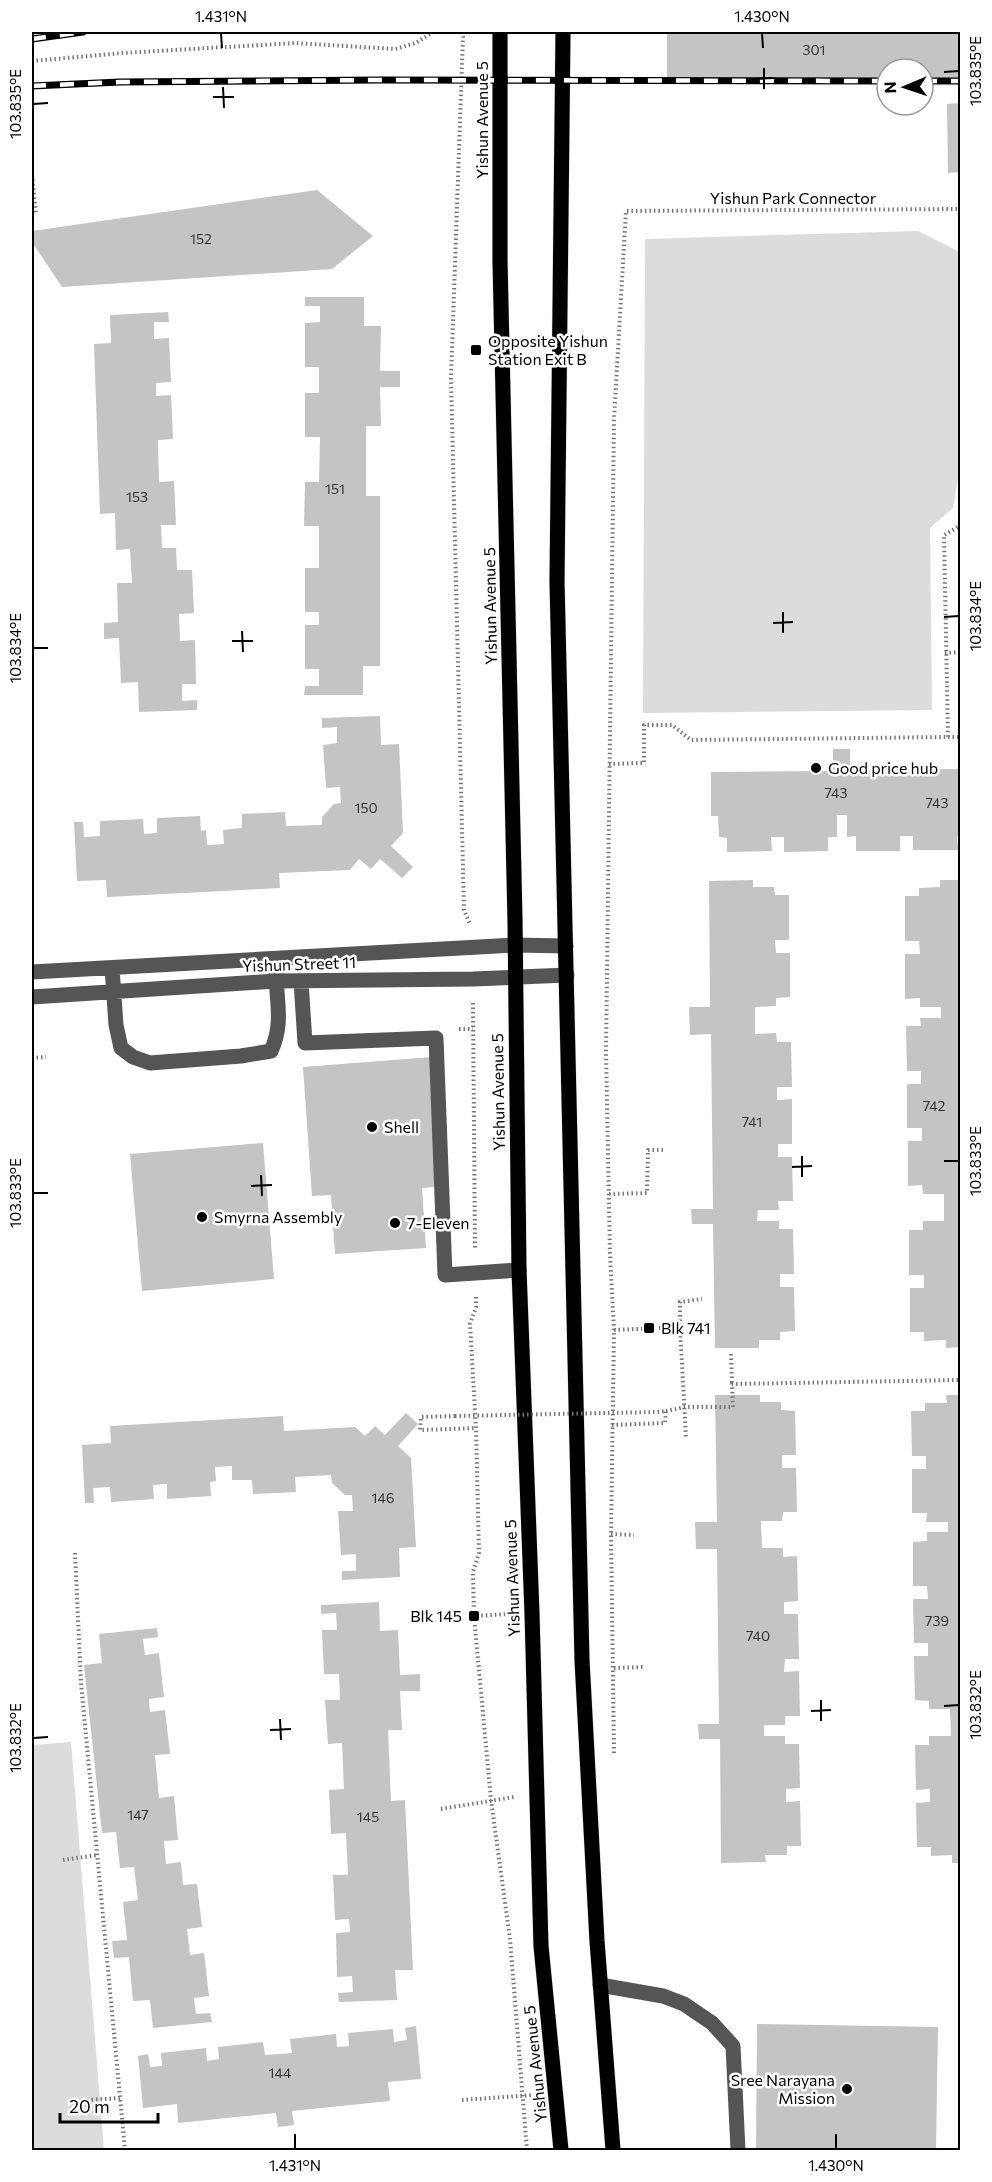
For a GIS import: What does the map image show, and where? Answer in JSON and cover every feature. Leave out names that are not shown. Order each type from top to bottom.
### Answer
[{"type":"main road","name":"Yishun Avenue 5","points":[[500,32],[500,261],[515,945],[519,1270],[532,1613],[541,1946],[561,2151]]},
{"type":"main road","points":[[562,32],[558,580],[582,1660],[600,1985],[613,2151]]},
{"type":"street","name":"Yishun Street 11","points":[[36,971],[515,945],[566,946]]},
{"type":"street","points":[[111,968],[116,1025],[121,1048],[133,1057],[150,1063],[241,1056],[271,1051],[278,1035],[279,1024],[276,959]]},
{"type":"street","points":[[35,996],[36,971]]},
{"type":"street","name":"Yishun Street 11","points":[[35,996],[114,993],[276,981],[473,980],[567,975]]},
{"type":"street","points":[[301,981],[305,1043],[436,1038],[445,1275],[519,1270]]},
{"type":"street","points":[[600,1985],[663,1996],[684,2004],[712,2024],[733,2046],[738,2151]]},
{"type":"path","points":[[32,61],[295,43],[395,49],[416,43],[433,32]]},
{"type":"path","points":[[461,32],[463,38],[451,378],[464,910],[472,928]]},
{"type":"path","points":[[32,174],[36,213]]},
{"type":"path","name":"Yishun Park Connector","points":[[609,764],[614,419],[626,211],[960,209]]},
{"type":"path","points":[[948,737],[945,535],[960,526]]},
{"type":"path","points":[[945,652],[960,652]]},
{"type":"path","points":[[614,1757],[611,1533],[614,1330],[606,1052],[609,764],[644,763],[644,725],[672,725],[691,740],[960,737]]},
{"type":"path","points":[[473,1029],[476,1307],[470,1324],[476,1428],[479,1553],[473,1572],[474,1616],[491,1800],[510,1939],[527,2151]]},
{"type":"path","points":[[32,1058],[46,1057]]},
{"type":"path","points":[[609,1194],[647,1193],[648,1150],[665,1150]]},
{"type":"path","points":[[686,1438],[680,1302],[702,1299]]},
{"type":"path","points":[[614,1330],[680,1327]]},
{"type":"path","points":[[476,1428],[420,1430],[421,1417],[657,1412],[685,1407],[733,1407],[731,1354]]},
{"type":"path","points":[[732,1384],[960,1380]]},
{"type":"path","points":[[612,1425],[665,1423],[666,1411]]},
{"type":"path","points":[[611,1533],[634,1535]]},
{"type":"path","points":[[75,1553],[81,1683],[125,2151]]},
{"type":"path","points":[[474,1616],[532,1613]]},
{"type":"path","points":[[614,1668],[644,1667]]},
{"type":"path","points":[[441,1809],[537,1794]]},
{"type":"path","points":[[63,1860],[97,1855]]},
{"type":"path","points":[[462,2100],[502,2097]]},
{"type":"path","points":[[87,2100],[120,2098]]},
{"type":"shaded area","points":[[918,231],[960,252],[960,468],[953,508],[930,528],[932,710],[643,713],[645,239]]},
{"type":"shaded area","points":[[71,1742],[104,2150],[32,2150],[32,1745]]},
{"type":"building","points":[[667,32],[960,32],[960,80],[935,81],[935,57],[875,57],[875,81],[667,83]]},
{"type":"building","points":[[960,103],[960,172],[948,173],[947,104]]},
{"type":"building","points":[[317,190],[373,236],[332,269],[62,287],[32,242],[32,231]]},
{"type":"building","points":[[305,297],[364,297],[364,326],[381,326],[380,371],[400,371],[400,387],[380,387],[381,426],[366,426],[366,496],[380,496],[380,666],[363,666],[363,695],[304,695],[305,686],[319,686],[319,669],[305,669],[305,625],[319,625],[319,612],[305,612],[305,568],[319,568],[319,526],[304,526],[305,482],[319,482],[320,437],[305,437],[305,393],[319,393],[319,367],[305,367],[305,323],[320,322],[320,306],[305,306]]},
{"type":"building","points":[[168,312],[169,322],[154,322],[154,339],[169,338],[171,382],[156,383],[156,396],[171,395],[173,439],[158,440],[159,482],[174,481],[176,525],[161,525],[162,548],[176,548],[177,570],[192,570],[194,613],[179,614],[180,641],[195,640],[196,684],[182,684],[182,701],[197,700],[197,710],[139,712],[138,682],[121,683],[119,638],[104,639],[104,623],[118,622],[117,583],[132,583],[130,549],[116,550],[115,513],[100,514],[94,344],[111,343],[110,315]]},
{"type":"building","points":[[380,716],[381,745],[399,744],[403,833],[391,846],[413,867],[402,878],[380,859],[371,869],[359,859],[350,870],[279,873],[280,888],[107,897],[106,880],[77,881],[74,822],[83,822],[84,837],[100,836],[100,821],[143,819],[144,834],[157,833],[157,818],[200,816],[201,831],[206,830],[207,845],[224,844],[223,830],[242,828],[242,814],[285,812],[286,826],[322,825],[322,817],[334,804],[341,803],[340,787],[326,788],[323,745],[337,743],[337,727],[322,728],[322,718]]},
{"type":"building","points":[[833,749],[850,749],[850,770],[960,769],[958,850],[913,850],[913,836],[900,836],[900,851],[856,851],[856,836],[847,837],[847,815],[837,815],[837,837],[828,837],[828,851],[784,852],[784,837],[771,837],[772,851],[727,852],[727,838],[719,837],[718,816],[711,816],[711,772],[833,771]]},
{"type":"building","points":[[753,880],[753,887],[774,887],[775,895],[789,895],[789,940],[775,940],[776,953],[790,953],[790,997],[776,998],[776,1006],[755,1007],[755,1034],[776,1033],[777,1042],[791,1042],[792,1087],[777,1087],[777,1100],[792,1099],[792,1144],[778,1144],[778,1157],[792,1157],[793,1201],[778,1201],[779,1210],[758,1210],[757,1221],[779,1221],[779,1229],[793,1229],[794,1274],[780,1274],[780,1287],[794,1287],[795,1331],[780,1332],[780,1340],[759,1340],[759,1348],[715,1348],[713,1224],[692,1224],[691,1209],[713,1209],[711,1034],[690,1035],[689,1007],[710,1007],[709,881]]},
{"type":"building","points":[[940,880],[960,880],[960,1347],[946,1348],[946,1340],[924,1341],[924,1332],[910,1332],[910,1288],[924,1288],[924,1275],[909,1275],[909,1230],[923,1230],[923,1221],[944,1221],[944,1194],[923,1194],[922,1185],[908,1186],[908,1141],[922,1141],[922,1128],[907,1128],[907,1084],[921,1084],[921,1071],[907,1071],[906,1026],[921,1026],[920,1018],[941,1018],[941,1007],[920,1007],[920,998],[905,999],[905,954],[920,954],[919,941],[905,941],[905,896],[919,896],[919,888],[940,887]]},
{"type":"building","name":"Shell","points":[[432,1057],[442,1186],[422,1188],[426,1248],[335,1254],[331,1195],[312,1196],[303,1067]]},
{"type":"building","name":"Smyrna Assembly","points":[[263,1143],[274,1279],[142,1291],[130,1154]]},
{"type":"building","points":[[715,1395],[760,1395],[760,1402],[781,1402],[781,1410],[795,1411],[796,1455],[782,1455],[782,1468],[796,1468],[797,1512],[783,1512],[782,1521],[761,1521],[762,1548],[783,1548],[783,1557],[797,1556],[798,1601],[784,1602],[784,1614],[798,1614],[799,1659],[785,1659],[784,1672],[799,1671],[800,1716],[785,1716],[785,1725],[764,1725],[764,1736],[785,1736],[785,1744],[799,1744],[800,1788],[786,1789],[786,1802],[800,1801],[801,1846],[787,1846],[787,1855],[765,1855],[766,1862],[721,1863],[720,1739],[699,1739],[698,1724],[719,1724],[717,1549],[696,1549],[695,1522],[717,1522]]},
{"type":"building","points":[[946,1395],[960,1395],[960,1863],[952,1863],[952,1855],[931,1856],[931,1847],[917,1847],[916,1803],[930,1802],[930,1789],[916,1790],[915,1745],[929,1745],[929,1736],[951,1736],[950,1709],[929,1709],[929,1701],[915,1700],[914,1656],[928,1656],[928,1643],[914,1643],[913,1599],[928,1599],[927,1586],[913,1586],[913,1542],[927,1541],[927,1532],[948,1532],[948,1522],[926,1522],[927,1513],[912,1513],[912,1469],[926,1469],[926,1456],[912,1456],[911,1411],[925,1411],[925,1403],[947,1403]]},
{"type":"building","points":[[406,1413],[418,1424],[398,1446],[411,1458],[416,1547],[399,1548],[400,1577],[342,1580],[342,1571],[356,1571],[356,1554],[341,1555],[338,1511],[353,1511],[352,1495],[345,1495],[332,1483],[331,1475],[295,1477],[296,1492],[253,1494],[252,1480],[232,1480],[232,1466],[215,1467],[216,1481],[210,1482],[211,1496],[167,1499],[167,1484],[153,1485],[154,1499],[111,1502],[110,1487],[93,1488],[94,1503],[85,1503],[82,1445],[111,1443],[110,1426],[283,1416],[284,1431],[355,1427],[365,1436],[375,1426],[385,1435]]},
{"type":"building","points":[[379,1602],[380,1631],[398,1630],[400,1675],[420,1674],[420,1691],[400,1691],[402,1730],[388,1730],[391,1801],[405,1800],[413,1970],[395,1970],[397,2000],[339,2002],[338,1993],[353,1992],[352,1976],[337,1977],[336,1933],[350,1932],[349,1919],[335,1920],[333,1875],[348,1875],[346,1833],[331,1834],[329,1790],[344,1789],[342,1743],[328,1744],[325,1700],[340,1700],[339,1674],[324,1674],[322,1630],[337,1630],[336,1613],[321,1614],[321,1605]]},
{"type":"building","points":[[157,1628],[158,1637],[143,1639],[145,1655],[159,1653],[164,1697],[149,1699],[150,1712],[165,1710],[170,1754],[155,1755],[159,1798],[174,1796],[178,1840],[164,1841],[166,1864],[181,1862],[183,1885],[197,1884],[202,1927],[187,1929],[190,1955],[204,1953],[209,1996],[194,1998],[196,2014],[210,2013],[212,2022],[153,2028],[150,2000],[133,2001],[129,1957],[114,1958],[112,1941],[127,1940],[123,1902],[138,1900],[134,1867],[120,1868],[116,1832],[102,1833],[84,1665],[102,1663],[99,1634]]},
{"type":"building","name":"Sree Narayana Mission","points":[[757,2024],[938,2027],[936,2150],[756,2150]]},
{"type":"building","points":[[416,2026],[421,2079],[388,2082],[390,2101],[292,2111],[294,2125],[278,2127],[276,2113],[178,2123],[177,2104],[143,2108],[138,2056],[148,2054],[150,2067],[162,2066],[161,2053],[206,2048],[207,2061],[219,2059],[218,2047],[263,2042],[265,2055],[292,2053],[290,2039],[336,2034],[337,2047],[349,2046],[348,2033],[393,2029],[394,2042],[407,2040],[405,2028]]},
{"type":"railway","points":[[32,39],[83,32]]},
{"type":"railway","points":[[32,86],[120,82],[380,80],[875,81]]},
{"type":"railway","points":[[935,81],[960,81]]},
{"type":"place","name":"Opposite Yishun Station Exit B","points":[[476,350]]},
{"type":"place","name":"Good price hub","points":[[816,768]]},
{"type":"place","name":"Shell","points":[[372,1127]]},
{"type":"place","name":"Smyrna Assembly","points":[[202,1217]]},
{"type":"place","name":"7-Eleven","points":[[395,1223]]},
{"type":"place","name":"Blk 741","points":[[649,1328]]},
{"type":"place","name":"Blk 145","points":[[474,1616]]},
{"type":"place","name":"Sree Narayana Mission","points":[[847,2089]]}]
